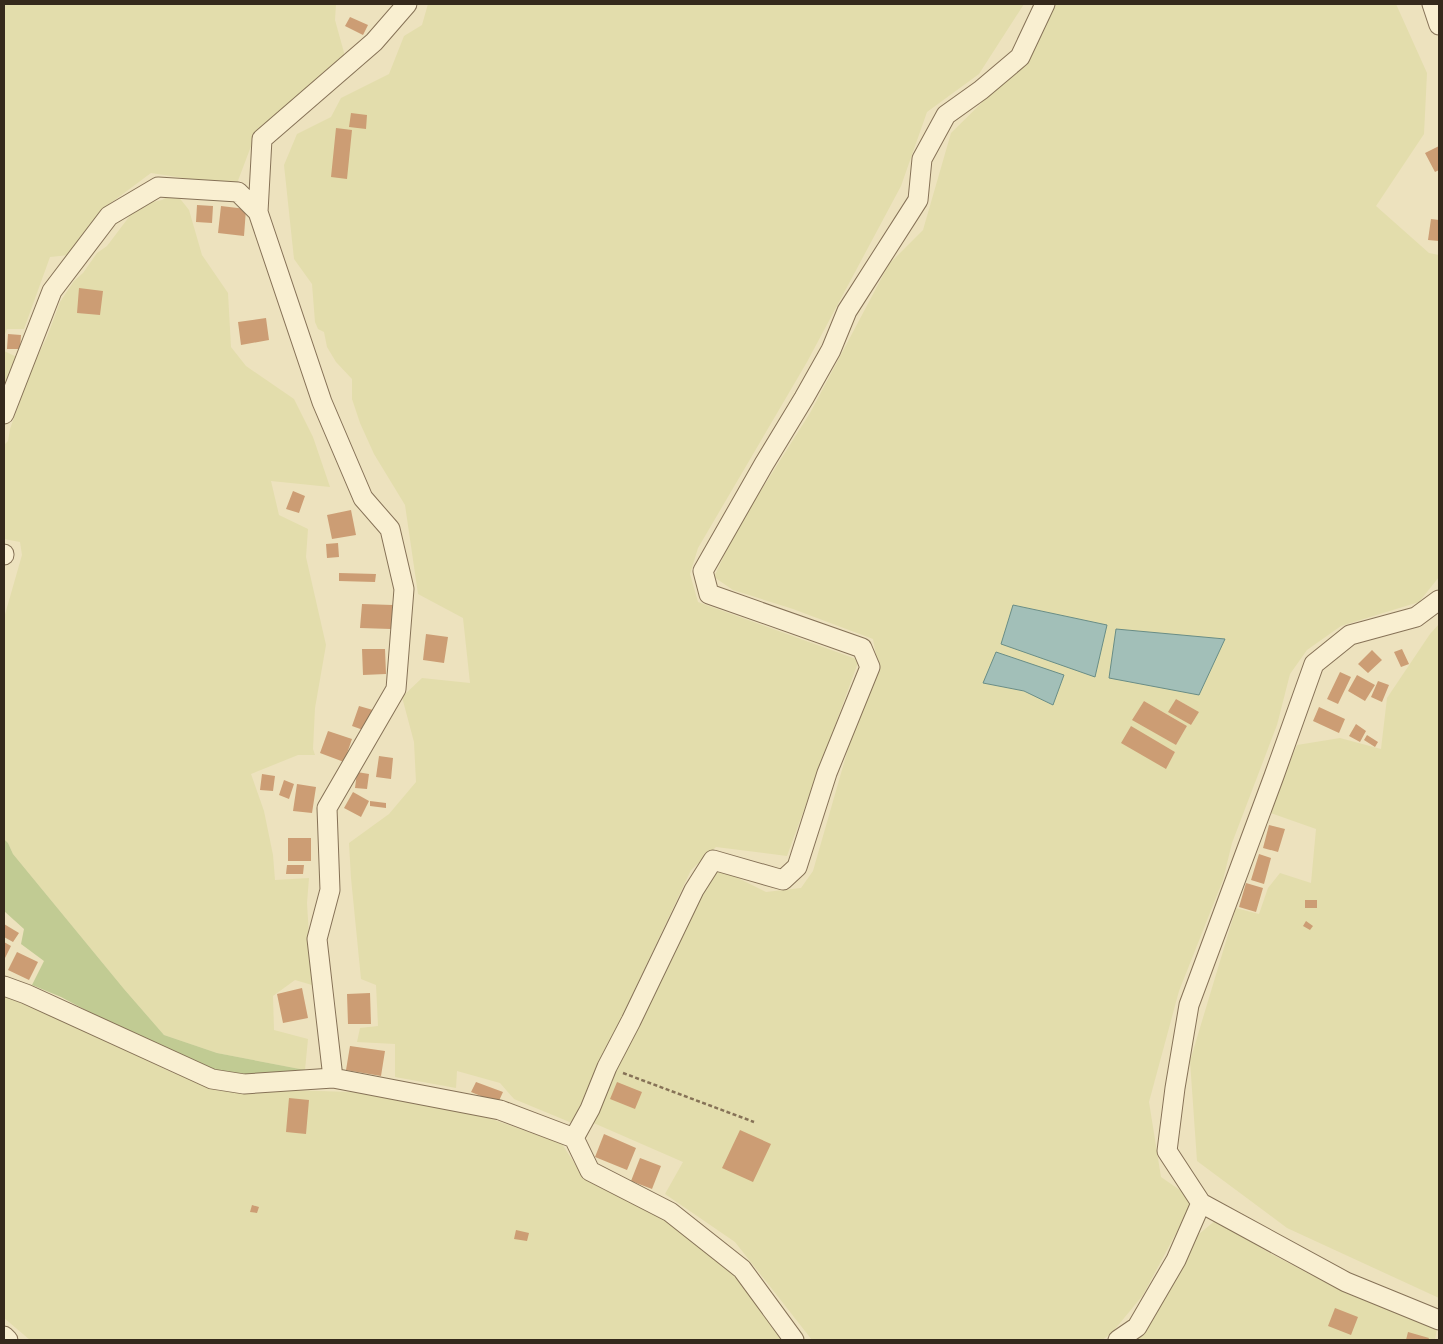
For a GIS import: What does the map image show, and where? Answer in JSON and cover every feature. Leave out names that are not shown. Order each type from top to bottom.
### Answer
[{"type":"street","points":[[333,1078],[318,939],[330,890],[327,808],[396,689],[404,589],[390,529],[363,498],[322,402],[258,212],[262,140],[374,42],[407,4]]},
{"type":"street","points":[[574,1138],[590,1109],[607,1067],[694,890],[713,860],[783,880],[797,867],[827,773],[870,667],[862,648],[709,594],[703,571],[831,350],[847,311],[918,200],[922,159],[946,116],[1020,57],[1045,4]]},
{"type":"street","points":[[1432,4],[1439,25]]},
{"type":"street","points":[[4,414],[52,291],[109,216],[158,187],[238,192],[258,212]]},
{"type":"street","points":[[1439,600],[1416,617],[1350,635],[1314,664],[1189,1005],[1167,1151],[1201,1203],[1346,1282],[1439,1320]]},
{"type":"street","points":[[4,986],[26,994],[212,1079],[244,1084],[333,1078],[500,1110],[574,1138],[590,1171],[670,1212],[742,1269],[794,1340]]},
{"type":"street","points":[[1118,1340],[1137,1327],[1176,1260],[1201,1203]]},
{"type":"street","points":[[4,1336],[8,1340]]},
{"type":"path","points":[[607,1067],[754,1122]]},
{"type":"shaded area","points":[[4,4],[336,4],[335,20],[345,56],[256,133],[236,186],[151,173],[108,205],[69,255],[50,257],[24,329],[7,329],[4,337]]},
{"type":"shaded area","points":[[428,4],[1024,4],[979,74],[927,112],[901,186],[807,362],[698,548],[690,574],[698,602],[859,660],[787,856],[716,847],[691,870],[572,1123],[514,1099],[500,1083],[457,1071],[456,1088],[395,1077],[395,1044],[357,1042],[360,1028],[378,1026],[376,985],[361,979],[349,843],[389,814],[416,782],[414,742],[402,697],[422,678],[470,683],[463,618],[418,594],[405,505],[374,454],[360,423],[352,399],[352,379],[336,362],[327,347],[324,332],[318,329],[315,322],[312,284],[294,259],[284,165],[297,134],[331,117],[341,98],[389,74],[404,36],[422,25]]},
{"type":"shaded area","points":[[1055,4],[1396,4],[1427,73],[1424,134],[1376,206],[1429,253],[1439,255],[1439,577],[1419,602],[1341,626],[1307,650],[1290,674],[1277,725],[1232,843],[1223,880],[1179,991],[1149,1102],[1161,1177],[1187,1195],[1190,1207],[1143,1295],[1111,1334],[1102,1340],[812,1340],[735,1242],[665,1194],[683,1162],[589,1121],[669,952],[718,868],[766,892],[801,888],[813,871],[858,714],[877,661],[873,639],[793,609],[733,590],[714,577],[736,530],[810,413],[889,264],[923,230],[951,133],[1021,64]],"holes":[[[1064,675],[1053,705],[1024,691],[984,683]],[[1176,699],[1199,712],[1191,725],[1169,712]],[[1144,701],[1187,726],[1176,745],[1133,719]],[[1131,727],[1175,752],[1166,768]]]},
{"type":"shaded area","points":[[169,196],[178,196],[189,210],[202,255],[228,293],[231,347],[246,366],[294,399],[313,437],[330,487],[271,481],[279,515],[308,529],[306,557],[326,645],[315,708],[313,749],[315,755],[298,755],[251,774],[264,811],[273,855],[275,880],[309,878],[307,903],[312,985],[295,980],[273,996],[274,1030],[308,1039],[305,1070],[217,1053],[164,1035],[13,854],[4,839],[4,618],[22,555],[20,542],[4,539],[4,445],[8,441],[10,429],[31,369],[47,337],[60,302],[74,281],[83,273],[97,253],[107,246],[138,205],[162,200]]},
{"type":"shaded area","points":[[4,351],[19,358],[4,396]]},
{"type":"shaded area","points":[[1439,624],[1439,1298],[1287,1228],[1197,1161],[1190,1061],[1236,908],[1259,914],[1268,888],[1280,873],[1311,883],[1316,829],[1268,812],[1297,745],[1340,738],[1381,749],[1387,698],[1430,634]]},
{"type":"shaded area","points":[[4,994],[68,1022],[169,1071],[219,1091],[288,1090],[382,1093],[475,1113],[562,1144],[584,1178],[665,1216],[736,1274],[787,1340],[30,1340],[4,1318]]},
{"type":"shaded area","points":[[1216,1220],[1266,1251],[1345,1293],[1437,1328],[1435,1340],[1123,1340],[1186,1258],[1199,1234]]},
{"type":"green space","points":[[4,839],[13,854],[164,1035],[217,1053],[305,1070],[276,1078],[206,1069],[144,1041],[61,997],[32,985],[44,961],[21,944],[24,929],[4,911]]},
{"type":"water","points":[[1013,605],[1107,625],[1095,677],[1001,644]]},
{"type":"water","points":[[1116,629],[1225,639],[1199,695],[1109,678]]},
{"type":"water","points":[[996,652],[1064,675],[1053,705],[1024,691],[983,683]]},
{"type":"building","points":[[350,17],[368,25],[363,35],[345,26]]},
{"type":"building","points":[[351,113],[367,115],[366,129],[349,127]]},
{"type":"building","points":[[336,128],[352,130],[347,179],[331,177]]},
{"type":"building","points":[[1439,146],[1439,170],[1435,172],[1425,153]]},
{"type":"building","points":[[197,205],[213,206],[212,223],[196,222]]},
{"type":"building","points":[[221,206],[246,209],[244,236],[218,233]]},
{"type":"building","points":[[1431,219],[1439,220],[1439,241],[1428,240]]},
{"type":"building","points":[[79,288],[103,291],[100,315],[77,313]]},
{"type":"building","points":[[266,318],[269,340],[241,345],[238,322]]},
{"type":"building","points":[[8,334],[21,335],[20,349],[7,349]]},
{"type":"building","points":[[293,491],[305,496],[299,513],[286,509]]},
{"type":"building","points":[[351,510],[356,535],[332,539],[327,515]]},
{"type":"building","points":[[338,543],[339,557],[327,558],[326,544]]},
{"type":"building","points":[[339,573],[376,574],[375,582],[339,581]]},
{"type":"building","points":[[362,604],[393,605],[391,629],[360,628]]},
{"type":"building","points":[[426,634],[448,637],[444,663],[423,660]]},
{"type":"building","points":[[362,649],[385,649],[386,674],[363,675]]},
{"type":"building","points":[[1402,649],[1409,664],[1401,667],[1394,652]]},
{"type":"building","points":[[1372,650],[1382,660],[1368,673],[1358,664]]},
{"type":"building","points":[[1340,672],[1351,677],[1338,704],[1327,699]]},
{"type":"building","points":[[1357,675],[1375,685],[1365,701],[1348,691]]},
{"type":"building","points":[[1378,681],[1389,685],[1382,702],[1371,697]]},
{"type":"building","points":[[1176,699],[1199,712],[1191,725],[1168,712]]},
{"type":"building","points":[[1144,701],[1187,726],[1176,745],[1132,720]]},
{"type":"building","points":[[359,706],[373,710],[366,731],[352,726]]},
{"type":"building","points":[[1319,707],[1345,719],[1339,733],[1313,721]]},
{"type":"building","points":[[1356,724],[1366,731],[1360,742],[1349,736]]},
{"type":"building","points":[[1131,726],[1175,752],[1166,769],[1121,743]]},
{"type":"building","points":[[328,731],[352,739],[344,762],[320,753]]},
{"type":"building","points":[[1367,735],[1378,742],[1375,747],[1364,740]]},
{"type":"building","points":[[379,756],[393,758],[391,779],[376,777]]},
{"type":"building","points":[[357,772],[369,774],[367,789],[355,788]]},
{"type":"building","points":[[262,774],[275,776],[273,791],[260,790]]},
{"type":"building","points":[[284,780],[294,784],[289,799],[279,795]]},
{"type":"building","points":[[297,784],[316,787],[312,813],[293,811]]},
{"type":"building","points":[[353,792],[369,801],[361,817],[344,808]]},
{"type":"building","points":[[370,801],[386,803],[386,808],[370,806]]},
{"type":"building","points":[[1269,825],[1285,829],[1278,852],[1263,848]]},
{"type":"building","points":[[288,838],[311,838],[311,861],[288,861]]},
{"type":"building","points":[[1259,854],[1271,858],[1264,884],[1251,880]]},
{"type":"building","points":[[287,865],[304,865],[303,874],[286,874]]},
{"type":"building","points":[[1246,883],[1263,888],[1256,912],[1239,907]]},
{"type":"building","points":[[1305,900],[1317,900],[1317,908],[1305,908]]},
{"type":"building","points":[[1306,921],[1313,926],[1310,930],[1303,926]]},
{"type":"building","points":[[4,924],[19,933],[13,942],[4,937]]},
{"type":"building","points":[[4,942],[11,946],[4,960]]},
{"type":"building","points":[[17,952],[38,962],[29,980],[8,970]]},
{"type":"building","points":[[302,988],[308,1018],[283,1023],[277,994]]},
{"type":"building","points":[[370,993],[371,1024],[348,1024],[347,994]]},
{"type":"building","points":[[350,1046],[385,1051],[381,1076],[346,1070]]},
{"type":"building","points":[[476,1082],[503,1092],[498,1103],[471,1092]]},
{"type":"building","points":[[617,1082],[642,1092],[635,1109],[610,1099]]},
{"type":"building","points":[[289,1098],[309,1100],[306,1134],[286,1132]]},
{"type":"building","points":[[740,1130],[771,1144],[753,1182],[722,1168]]},
{"type":"building","points":[[604,1134],[636,1148],[627,1170],[595,1157]]},
{"type":"building","points":[[640,1158],[661,1166],[652,1189],[631,1181]]},
{"type":"building","points":[[252,1205],[259,1207],[257,1213],[250,1212]]},
{"type":"building","points":[[516,1230],[529,1233],[527,1241],[514,1239]]},
{"type":"building","points":[[1335,1308],[1358,1317],[1351,1335],[1328,1326]]},
{"type":"building","points":[[1408,1332],[1429,1338],[1428,1340],[1406,1340]]}]
